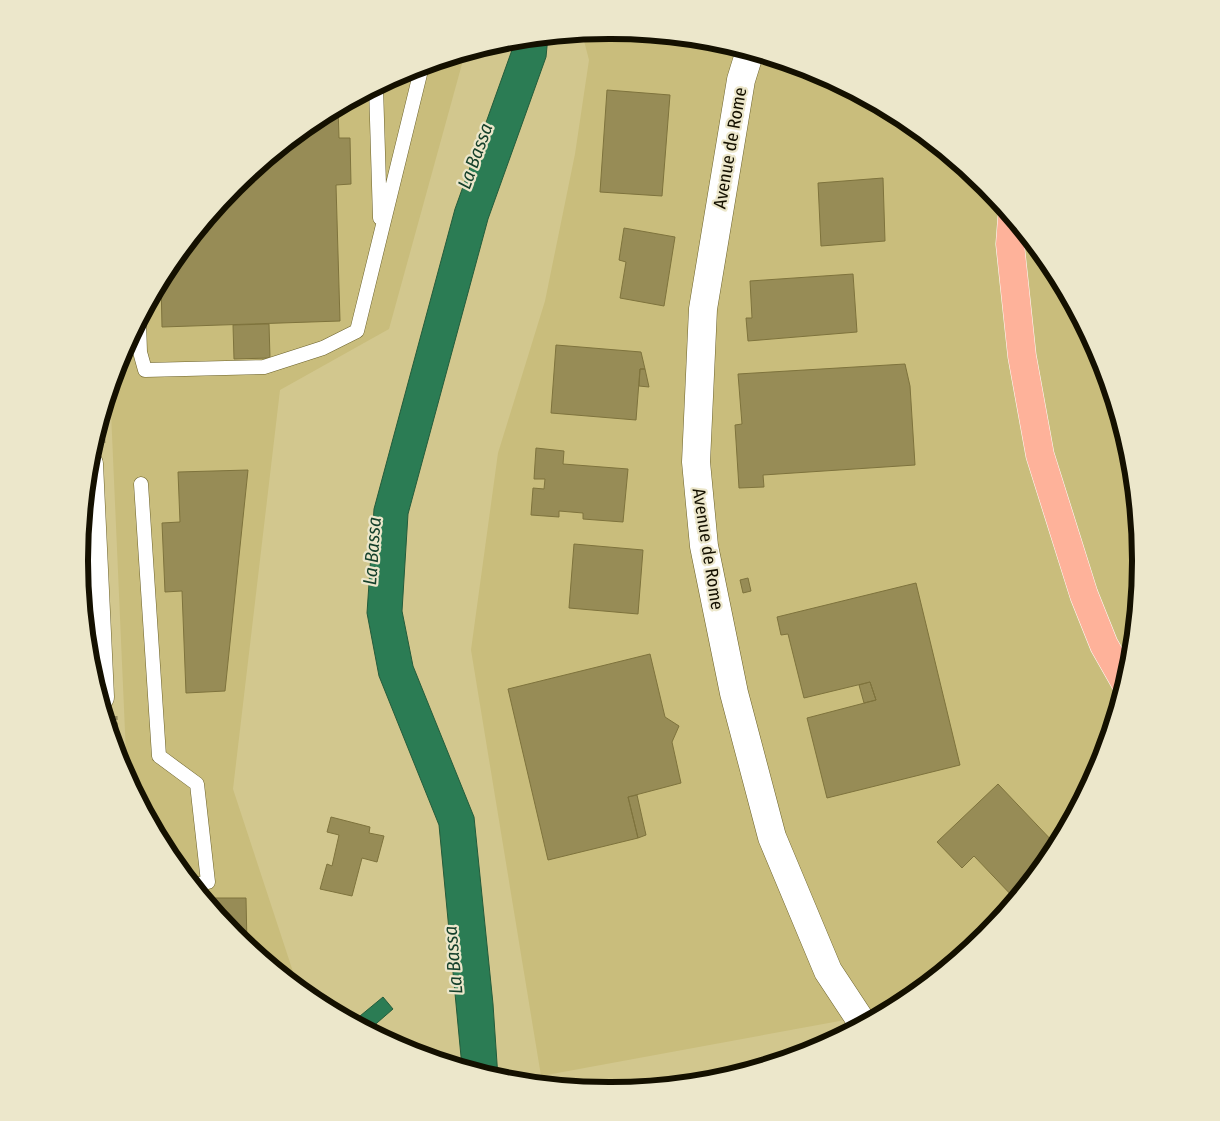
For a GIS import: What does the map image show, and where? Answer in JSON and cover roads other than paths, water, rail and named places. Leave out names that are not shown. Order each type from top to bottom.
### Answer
[{"type":"main road","points":[[1011,227],[1010,244],[1021,346],[1040,455],[1084,595],[1104,645],[1120,672]]},
{"type":"street","name":"Avenue de Rome","points":[[748,58],[741,80],[703,309],[696,462],[704,546],[734,693],[772,836],[828,971],[859,1018]]},
{"type":"street","points":[[91,511],[96,648]]},
{"type":"lane","points":[[139,336],[140,352],[145,370],[264,367],[323,348],[357,331],[420,74]]},
{"type":"lane","points":[[376,94],[381,236]]},
{"type":"lane","points":[[141,484],[159,756],[198,784],[208,882],[200,884]]},
{"type":"water","name":"La Bassa","points":[[547,43],[546,57],[488,219],[408,514],[402,611],[413,666],[474,817],[493,1004],[497,1069],[461,1060],[439,825],[379,676],[367,613],[374,509],[455,209],[512,48]]},
{"type":"water","points":[[383,997],[393,1009],[374,1025],[360,1016]]}]
